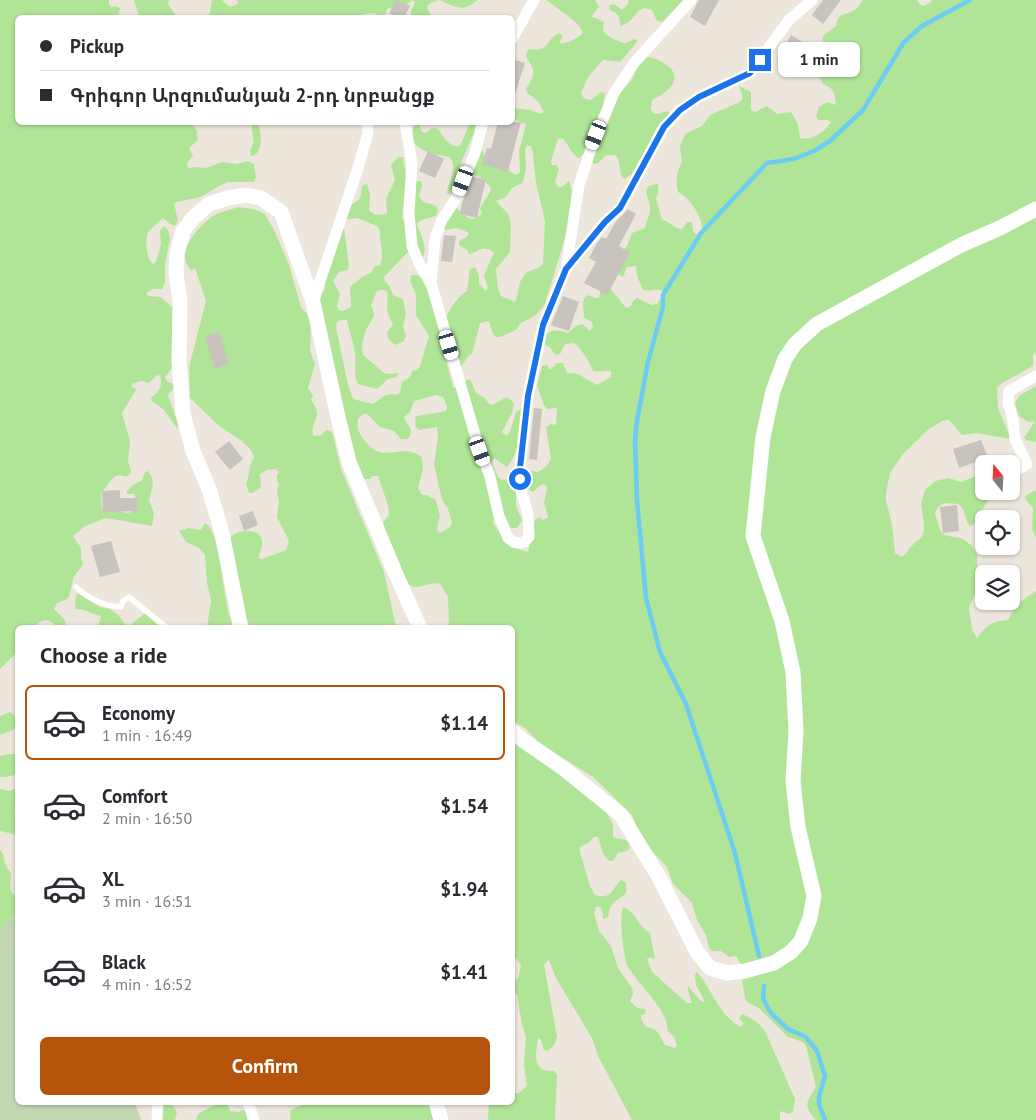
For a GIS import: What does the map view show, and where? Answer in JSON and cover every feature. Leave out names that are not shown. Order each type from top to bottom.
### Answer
[{"type":"street","points":[[515,34],[534,0]]},
{"type":"street","points":[[406,125],[412,164],[409,212],[412,246],[431,284],[476,438],[490,477],[499,516],[508,538],[514,542],[524,542],[529,537],[528,514],[521,490],[520,468],[528,396],[543,325],[566,269],[580,185],[591,149],[614,93],[634,63],[691,0]]},
{"type":"street","points":[[566,269],[605,222],[620,208],[664,127],[680,110],[699,97],[750,73],[789,20],[812,0]]},
{"type":"street","points":[[313,302],[358,168],[368,133],[367,125]]},
{"type":"street","points":[[431,284],[435,238],[442,220],[458,196],[475,153],[482,125]]},
{"type":"street","points":[[240,625],[222,532],[209,489],[191,446],[183,414],[179,361],[180,300],[176,273],[176,253],[183,231],[193,218],[209,204],[246,195],[261,198],[281,212],[313,302],[349,462],[419,625]]},
{"type":"street","points":[[515,734],[563,768],[621,815],[659,876],[697,952],[710,968],[727,973],[745,971],[774,963],[791,952],[801,941],[810,918],[814,896],[798,826],[794,790],[796,730],[793,672],[782,622],[753,536],[763,437],[773,390],[785,360],[795,344],[818,324],[961,245],[1000,228],[1036,209]]},
{"type":"street","points":[[1020,468],[1027,464],[1015,438],[1013,420],[1008,403],[1009,391],[1036,376]]},
{"type":"street","points":[[157,1120],[158,1105]]},
{"type":"street","points":[[249,1105],[254,1120]]},
{"type":"street","points":[[437,1105],[441,1120]]},
{"type":"lane","points":[[76,586],[97,602],[110,606],[121,608],[123,601],[129,597],[162,625]]},
{"type":"green space","points":[[0,0],[109,0],[111,7],[120,8],[118,15],[15,15],[15,125],[192,125],[197,131],[198,140],[189,148],[193,156],[187,163],[188,168],[206,168],[222,162],[236,164],[248,161],[254,164],[256,177],[254,182],[228,182],[201,197],[177,202],[174,204],[178,220],[175,226],[163,218],[148,232],[147,249],[153,264],[156,262],[161,244],[160,231],[164,226],[168,230],[170,239],[165,265],[165,283],[162,289],[153,289],[146,293],[148,296],[161,297],[173,308],[172,368],[165,377],[168,382],[174,384],[173,390],[168,396],[179,425],[177,428],[164,410],[152,401],[151,398],[161,386],[160,376],[157,375],[149,383],[141,381],[132,384],[132,387],[136,390],[122,413],[130,441],[128,461],[131,472],[127,476],[118,475],[114,478],[102,492],[101,498],[102,507],[131,512],[135,508],[136,499],[134,494],[127,494],[127,491],[134,484],[142,481],[145,472],[148,471],[153,482],[149,500],[154,514],[152,526],[106,518],[85,526],[73,536],[81,548],[83,564],[74,576],[69,596],[67,599],[57,603],[54,609],[65,620],[66,625],[55,625],[52,622],[43,620],[37,625],[15,625],[15,654],[0,669]]},
{"type":"green space","points":[[134,0],[169,0],[168,4],[176,15],[138,15]]},
{"type":"green space","points":[[212,0],[222,0],[230,7],[238,4],[237,0],[413,0],[403,7],[388,8],[385,15],[377,15],[375,13],[362,15],[209,15]]},
{"type":"green space","points":[[413,0],[439,0],[427,6],[430,15],[411,15],[411,10],[415,3]]},
{"type":"green space","points":[[439,0],[477,0],[463,8]]},
{"type":"green space","points":[[546,0],[595,0],[599,7],[591,17],[604,22],[604,33],[624,43],[634,39],[638,41],[620,62],[603,60],[588,77],[581,93],[583,97],[591,100],[601,92],[605,93],[603,107],[596,123],[631,81],[640,62],[648,57],[665,64],[674,75],[672,86],[652,100],[651,109],[653,113],[658,114],[667,111],[671,114],[656,129],[653,143],[642,155],[639,168],[624,179],[621,175],[618,158],[615,155],[606,155],[597,164],[593,163],[590,155],[586,152],[579,158],[562,138],[558,139],[551,161],[552,165],[557,165],[559,170],[555,182],[558,187],[562,187],[569,181],[572,190],[567,231],[545,304],[536,315],[521,323],[516,330],[500,337],[496,337],[493,334],[489,321],[480,323],[472,354],[468,356],[461,367],[447,336],[445,322],[455,302],[467,291],[470,269],[475,267],[479,276],[479,284],[486,291],[488,288],[484,275],[494,253],[490,250],[481,249],[469,254],[467,250],[459,245],[459,241],[467,237],[469,233],[458,228],[445,230],[442,226],[455,207],[466,216],[474,219],[482,214],[480,208],[491,188],[482,178],[470,173],[479,151],[483,151],[485,159],[505,167],[512,173],[516,175],[520,172],[519,151],[526,124],[515,120],[515,108],[531,110],[540,114],[544,112],[538,101],[527,93],[526,89],[533,71],[526,53],[529,49],[544,48],[559,33],[563,36],[559,43],[572,41],[578,37],[583,33],[573,20]],"holes":[[[527,146],[531,146],[536,183],[545,221],[543,264],[527,272],[522,277],[515,302],[501,296],[498,289],[496,269],[510,252],[511,226],[509,215],[496,201],[506,197],[512,188],[522,183],[526,168],[525,149]]]},
{"type":"green space","points":[[629,0],[683,0],[662,22],[657,21],[652,10],[644,8],[628,22],[620,26],[618,16],[610,10],[609,5],[614,4],[622,10]]},
{"type":"green space","points":[[863,0],[917,0],[920,5],[924,6],[932,2],[931,0],[1036,0],[1036,353],[1033,355],[1033,366],[1002,383],[997,388],[998,408],[1011,439],[976,433],[962,435],[949,420],[942,421],[929,429],[903,454],[890,473],[886,500],[892,525],[895,553],[902,557],[921,538],[924,532],[921,503],[925,490],[935,481],[949,478],[961,482],[975,477],[975,500],[988,500],[982,510],[975,510],[975,522],[973,525],[970,526],[961,506],[958,504],[947,503],[941,505],[935,513],[940,530],[944,535],[963,539],[972,546],[975,555],[977,555],[975,594],[969,608],[972,629],[977,638],[990,624],[1008,620],[1014,610],[1020,610],[1020,602],[1036,591],[1036,1120],[816,1120],[809,1111],[807,1104],[816,1087],[806,1046],[803,1042],[788,1037],[759,1008],[747,1002],[742,980],[746,976],[745,971],[736,956],[729,957],[721,951],[712,951],[709,948],[706,935],[697,920],[692,903],[673,884],[667,867],[642,841],[632,815],[593,777],[539,743],[525,728],[515,722],[515,625],[449,625],[448,597],[440,584],[432,583],[416,587],[408,584],[383,522],[389,515],[388,505],[378,476],[363,479],[358,470],[319,304],[325,289],[325,272],[344,228],[349,265],[348,270],[339,272],[333,281],[340,294],[337,305],[338,310],[343,311],[351,307],[350,287],[362,277],[372,272],[374,267],[380,265],[382,257],[380,230],[377,226],[357,218],[342,220],[344,208],[358,201],[362,186],[367,184],[370,195],[369,210],[377,215],[387,213],[386,199],[395,180],[391,165],[398,157],[403,157],[406,178],[402,219],[407,220],[416,181],[421,181],[422,186],[419,196],[421,199],[436,206],[438,211],[436,216],[421,220],[417,224],[425,250],[422,258],[413,252],[408,252],[384,277],[393,295],[403,299],[406,315],[403,326],[406,336],[404,341],[395,345],[388,338],[387,333],[393,324],[387,307],[388,294],[385,290],[382,290],[377,291],[371,305],[374,316],[366,330],[362,344],[363,355],[384,373],[399,373],[397,377],[388,379],[377,389],[358,384],[355,374],[354,347],[347,320],[341,320],[337,322],[336,327],[348,385],[353,399],[373,404],[386,395],[400,393],[402,382],[410,377],[412,371],[417,370],[420,366],[429,336],[416,315],[416,295],[410,280],[411,275],[417,275],[421,278],[429,293],[444,337],[445,356],[453,387],[458,389],[465,381],[470,379],[476,393],[485,398],[488,403],[492,405],[507,397],[514,403],[512,413],[502,432],[506,436],[510,432],[516,412],[521,409],[521,424],[515,455],[507,467],[494,458],[492,462],[498,477],[502,480],[508,479],[516,485],[516,506],[522,520],[517,528],[511,528],[502,511],[496,513],[493,523],[510,547],[528,552],[535,520],[539,517],[543,520],[548,517],[544,503],[547,488],[545,484],[533,492],[528,489],[524,484],[522,473],[527,470],[538,472],[546,467],[551,459],[546,427],[551,424],[556,425],[557,408],[547,409],[537,386],[542,366],[547,365],[550,370],[557,363],[563,363],[567,373],[578,374],[597,385],[611,377],[611,372],[609,371],[593,371],[585,356],[574,343],[565,344],[560,354],[555,355],[550,347],[542,341],[544,337],[553,331],[568,333],[576,326],[582,324],[590,331],[593,327],[592,322],[584,318],[583,302],[585,297],[589,295],[599,298],[601,288],[610,288],[626,308],[631,306],[637,298],[652,305],[657,304],[663,295],[662,291],[643,290],[637,276],[636,266],[627,267],[623,277],[618,274],[615,258],[627,246],[632,233],[645,228],[650,209],[646,193],[648,187],[652,185],[658,184],[656,198],[662,220],[682,229],[687,222],[692,222],[693,231],[696,234],[701,233],[701,222],[696,209],[678,192],[677,176],[682,162],[680,146],[685,134],[702,126],[710,115],[740,102],[743,98],[739,86],[751,92],[751,110],[755,112],[767,106],[777,114],[791,112],[798,124],[800,138],[814,137],[825,129],[831,122],[818,120],[816,116],[819,107],[827,102],[836,105],[834,94],[832,89],[823,84],[809,67],[809,62],[823,60],[826,57],[822,38],[836,26],[841,16],[855,9]],"holes":[[[436,395],[443,397],[447,407],[446,411],[415,417],[416,427],[419,430],[437,427],[438,438],[434,464],[442,500],[448,509],[452,523],[450,527],[440,533],[437,530],[440,515],[436,500],[422,495],[418,488],[423,469],[422,457],[406,451],[386,453],[372,448],[360,434],[358,419],[363,414],[367,414],[380,427],[394,431],[401,439],[408,439],[411,430],[404,417],[410,412],[414,401]]]},
{"type":"green space","points":[[252,125],[258,125],[261,136],[260,145],[254,156],[251,156],[250,151],[254,142]]},
{"type":"green space","points":[[415,125],[420,125],[421,130],[426,133],[432,128],[438,129],[447,141],[453,145],[460,146],[469,125],[476,125],[450,195],[447,193],[453,169],[452,161],[449,157],[421,149],[413,139]]},
{"type":"green space","points":[[238,207],[257,210],[265,214],[274,230],[289,265],[301,307],[307,314],[311,327],[310,351],[315,364],[308,388],[313,396],[311,400],[317,411],[313,425],[313,436],[322,435],[326,430],[331,431],[333,435],[341,469],[384,572],[396,625],[244,625],[228,540],[234,534],[242,532],[258,533],[262,542],[258,558],[262,559],[286,550],[289,541],[277,517],[279,502],[277,492],[279,484],[277,475],[279,472],[276,469],[267,470],[260,474],[261,487],[253,493],[249,493],[246,484],[254,458],[249,448],[216,423],[190,398],[189,367],[206,301],[195,268],[191,270],[186,263],[185,256],[187,248],[196,232],[209,219]]},
{"type":"green space","points":[[1036,386],[1036,442],[1024,438],[1035,421],[1028,422],[1019,416],[1015,403],[1019,396]]},
{"type":"green space","points":[[1036,490],[1036,538],[1032,530],[1033,508],[1025,496]]},
{"type":"green space","points":[[205,523],[211,529],[215,540],[233,625],[207,625],[211,601],[207,583],[205,555],[199,548],[186,542],[179,531],[188,528],[201,530]]},
{"type":"green space","points":[[79,594],[100,607],[110,609],[126,625],[99,625],[101,616],[75,609],[76,595]]},
{"type":"green space","points":[[147,613],[158,625],[130,625]]},
{"type":"green space","points":[[10,712],[14,715],[15,729],[0,735],[0,716]]},
{"type":"green space","points":[[515,740],[606,812],[613,824],[613,837],[624,839],[629,844],[630,848],[627,851],[618,853],[613,861],[609,861],[603,854],[598,837],[594,837],[580,847],[580,852],[590,886],[595,895],[609,895],[621,880],[626,882],[625,894],[611,906],[608,917],[603,919],[600,907],[596,907],[594,913],[599,931],[611,946],[618,968],[632,988],[633,993],[630,1001],[637,1008],[646,1009],[645,1014],[641,1015],[641,1019],[646,1027],[656,1031],[665,1045],[675,1048],[677,1045],[674,1037],[667,1030],[667,1022],[658,1006],[627,965],[622,936],[621,919],[623,907],[631,912],[650,933],[655,959],[651,957],[647,959],[652,972],[687,1003],[692,1003],[688,986],[701,1001],[705,1002],[696,985],[695,975],[697,972],[721,1009],[733,1022],[741,1027],[744,1024],[739,1018],[742,1014],[755,1021],[765,1031],[795,1099],[793,1112],[789,1114],[780,1111],[780,1120],[632,1120],[598,1056],[592,1038],[556,978],[549,960],[544,964],[557,1037],[554,1045],[548,1051],[544,1050],[541,1040],[538,1038],[536,1056],[538,1065],[542,1069],[554,1071],[557,1075],[555,1120],[488,1120],[489,1105],[515,1105],[515,1094],[519,1093],[527,1086],[524,1065],[526,1037],[515,993],[515,980],[518,978],[521,965],[515,957]]},
{"type":"green space","points":[[15,754],[15,775],[0,777],[0,756]]},
{"type":"green space","points":[[0,789],[9,791],[15,789],[15,835],[0,831]]},
{"type":"green space","points":[[0,850],[11,874],[10,885],[15,896],[15,916],[8,920],[3,932],[0,932]]},
{"type":"green space","points":[[15,916],[15,1105],[136,1105],[141,1120],[0,1120],[0,932],[3,932],[6,922]]},
{"type":"green space","points":[[155,1105],[172,1105],[177,1112],[175,1120],[153,1120],[152,1109]]},
{"type":"green space","points":[[214,1105],[228,1105],[230,1111],[247,1111],[247,1120],[196,1120],[198,1114]]},
{"type":"green space","points":[[302,1105],[432,1105],[436,1120],[290,1120],[291,1110]]},
{"type":"building","points":[[396,0],[410,6],[406,15],[393,15],[389,13]]},
{"type":"building","points":[[699,0],[719,0],[705,26],[690,17]]},
{"type":"building","points":[[823,0],[841,0],[823,24],[812,15]]},
{"type":"building","points":[[791,35],[804,43],[790,67],[777,59]]},
{"type":"building","points":[[515,60],[525,63],[515,94]]},
{"type":"building","points":[[515,122],[521,122],[508,172],[482,164],[487,148],[491,149],[497,125],[515,125]]},
{"type":"building","points":[[428,151],[444,159],[435,178],[419,171]]},
{"type":"building","points":[[473,177],[486,179],[477,218],[460,214],[462,203]]},
{"type":"building","points":[[628,209],[636,214],[619,246],[630,253],[607,295],[584,283],[596,262],[589,258],[597,243],[602,237],[606,239],[615,223]]},
{"type":"building","points":[[444,235],[456,236],[452,262],[441,261]]},
{"type":"building","points":[[563,296],[579,302],[569,331],[551,325]]},
{"type":"building","points":[[220,332],[229,364],[214,369],[205,336]]},
{"type":"building","points":[[534,408],[542,409],[537,460],[529,459]]},
{"type":"building","points":[[981,440],[987,455],[975,455],[975,462],[959,468],[953,449]]},
{"type":"building","points":[[229,441],[243,459],[230,470],[215,452]]},
{"type":"building","points":[[120,490],[120,498],[137,498],[138,511],[103,512],[102,491]]},
{"type":"building","points":[[957,505],[959,531],[943,533],[940,507]]},
{"type":"building","points":[[253,511],[258,525],[244,531],[239,516]]},
{"type":"building","points":[[111,541],[120,572],[100,577],[91,546]]},
{"type":"waterway","points":[[759,956],[735,853],[686,704],[660,652],[646,598],[637,500],[635,441],[648,362],[663,307],[663,295],[701,233],[767,163],[794,159],[814,151],[830,141],[863,110],[904,42],[922,26],[970,0]]},
{"type":"waterway","points":[[764,986],[763,999],[771,1013],[788,1029],[806,1037],[817,1051],[825,1076],[819,1097],[819,1104],[825,1120]]},
{"type":"route","points":[[520,479],[528,396],[543,325],[566,269],[605,222],[620,208],[664,127],[680,110],[699,97],[722,88],[750,73],[760,60]]}]
